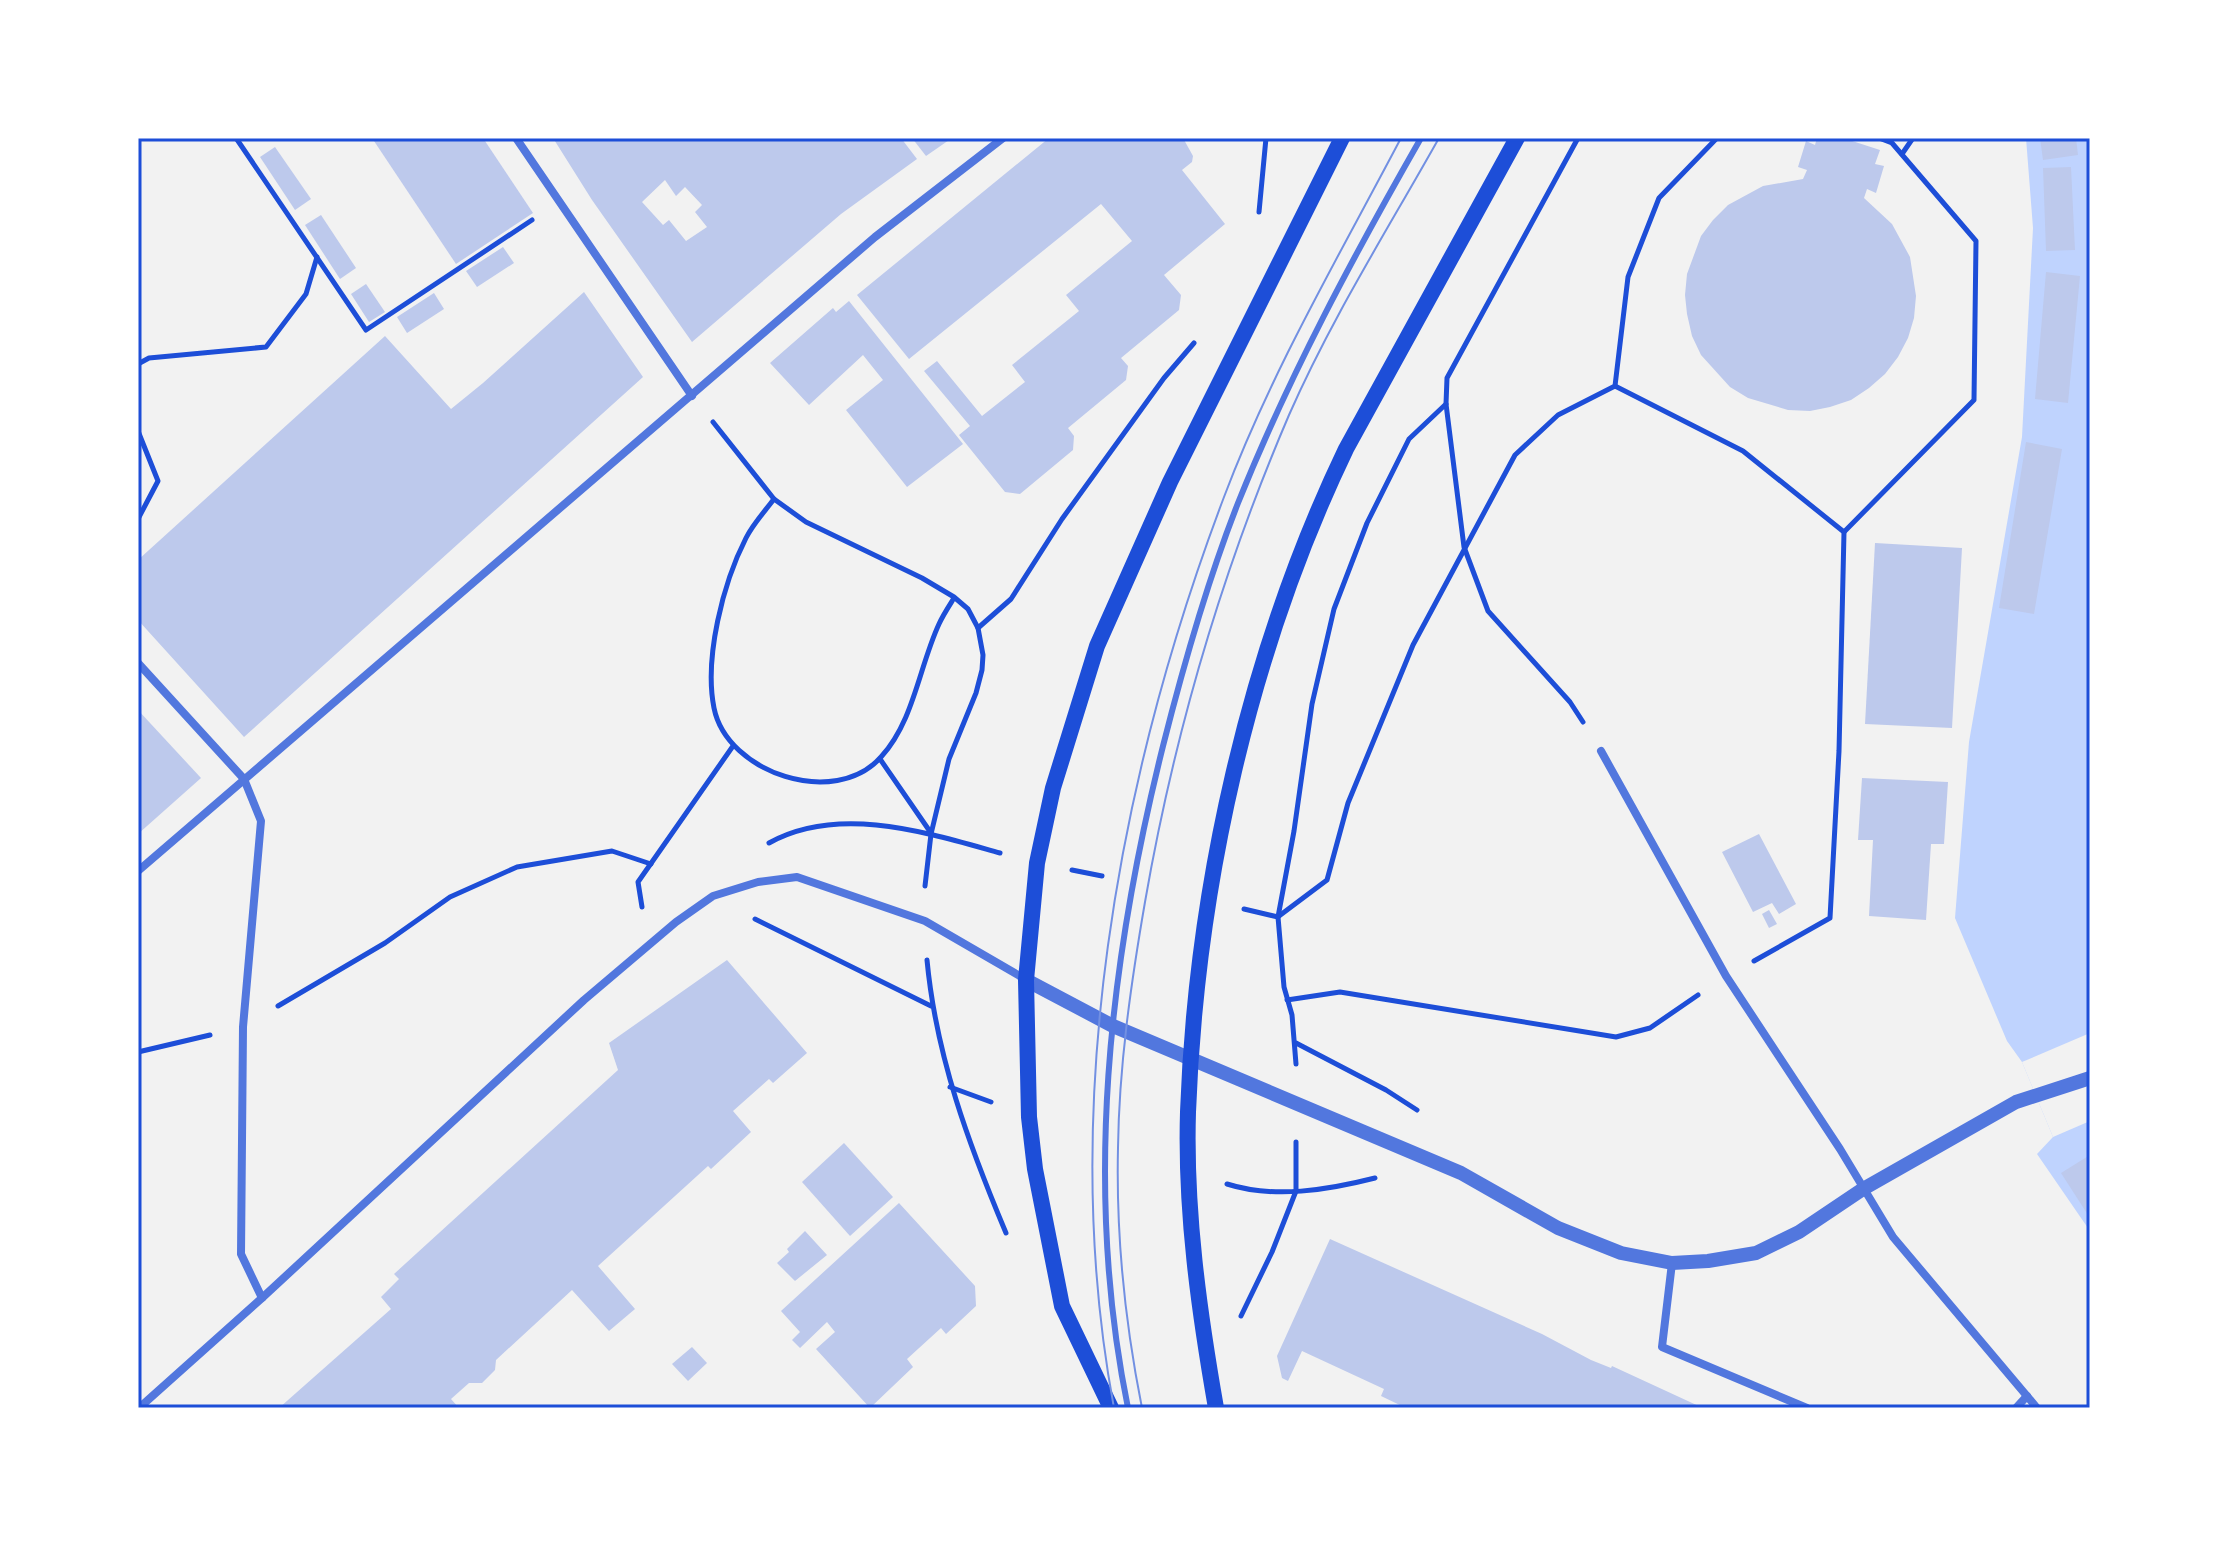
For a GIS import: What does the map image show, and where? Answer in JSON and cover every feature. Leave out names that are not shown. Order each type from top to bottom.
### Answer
[{"type":"main road","points":[[1111,1408],[1062,1306],[1029,1117],[1026,980],[1037,863],[1053,788],[1097,646],[1170,482],[1342,138]]},
{"type":"main road","points":[[1216,1408],[1193,1251],[1188,1115],[1191,1059],[1209,901],[1222,828],[1255,688],[1279,614],[1326,491],[1346,449],[1517,138]]},
{"type":"street","points":[[516,138],[692,396]]},
{"type":"street","points":[[138,871],[875,237],[1003,138]]},
{"type":"street","points":[[138,663],[244,779],[261,821],[243,1027],[241,1254],[262,1298]]},
{"type":"street","points":[[1601,751],[1726,976],[1840,1149],[1893,1237],[2037,1408]]},
{"type":"street","points":[[139,1408],[584,1000],[713,896],[758,882],[797,877],[925,921],[1113,1026],[1461,1173],[1558,1228],[1621,1253],[1672,1263],[1756,1253],[1799,1232],[1863,1189],[2016,1102],[2090,1078]]},
{"type":"street","points":[[1672,1263],[1662,1347],[1807,1408]]},
{"type":"street","points":[[2016,1408],[2027,1396]]},
{"type":"lane","points":[[1128,1408],[1116,1349],[1103,1172],[1105,1106],[1120,959],[1143,825],[1185,658],[1215,564],[1281,404],[1328,304],[1421,138]]},
{"type":"path","points":[[236,138],[366,330],[560,202]]},
{"type":"path","points":[[1257,221],[1266,138]]},
{"type":"path","points":[[1578,138],[1447,378],[1446,404],[1464,547],[1488,611],[1570,702],[1601,751]]},
{"type":"path","points":[[1615,386],[1628,277],[1659,198],[1717,138]]},
{"type":"path","points":[[1287,1000],[1340,992],[1616,1037],[1650,1028],[1726,976],[1830,918],[1839,751],[1844,532],[1974,400],[1976,241],[1892,143],[1879,138]]},
{"type":"path","points":[[1902,154],[1913,138]]},
{"type":"path","points":[[138,364],[149,358],[266,347],[306,294],[317,257]]},
{"type":"path","points":[[978,628],[1011,599],[1062,519],[1164,378],[1202,331]]},
{"type":"path","points":[[1278,917],[1327,880],[1348,803],[1413,645],[1515,455],[1558,415],[1615,386]]},
{"type":"path","points":[[1615,386],[1743,451],[1844,532]]},
{"type":"path","points":[[692,396],[774,499],[806,522],[922,578],[968,609],[978,628],[983,655],[982,670],[949,759],[931,834]]},
{"type":"path","points":[[1295,1043],[1278,917],[1312,704],[1334,609],[1367,523],[1409,439],[1446,404]]},
{"type":"path","points":[[138,431],[158,481],[138,519]]},
{"type":"path","points":[[774,499],[746,536],[714,635],[710,681],[715,712],[733,746],[763,766],[805,781],[840,780],[880,759],[906,715],[939,624],[954,597]]},
{"type":"path","points":[[661,935],[643,913],[638,882],[733,746]]},
{"type":"path","points":[[880,759],[931,834]]},
{"type":"path","points":[[766,845],[800,830],[821,825],[883,826],[931,834],[1037,863]]},
{"type":"path","points":[[138,1052],[243,1027],[385,943],[450,897],[517,867],[612,851],[651,864]]},
{"type":"path","points":[[713,896],[931,1006],[950,1087],[999,1217]]},
{"type":"path","points":[[1237,1325],[1272,1252],[1296,1191],[1375,1178]]},
{"type":"water","points":[[2026,138],[2090,138],[2090,1231],[2037,1154],[2053,1137],[2022,1062],[2007,1041],[1955,918],[1969,742],[2022,437],[2033,228]]},
{"type":"pier","points":[[2090,1033],[2090,1121],[2053,1137],[2022,1062]]},
{"type":"building","points":[[372,138],[483,138],[533,213],[456,264]]},
{"type":"building","points":[[553,138],[901,138],[917,159],[841,214],[692,342],[592,200]],"holes":[[[665,180],[676,196],[685,187],[702,205],[695,212],[707,227],[686,241],[669,220],[663,225],[642,202]]]},
{"type":"building","points":[[912,138],[952,138],[926,156]]},
{"type":"building","points":[[1049,138],[1183,138],[1193,156],[1192,162],[1182,170],[1225,224],[1164,275],[1181,295],[1179,310],[1121,358],[1128,366],[1126,380],[1068,428],[1074,436],[1073,450],[1020,494],[1005,492],[959,435],[970,426],[924,371],[937,361],[982,416],[1025,382],[1012,365],[1079,311],[1066,295],[1132,241],[1101,204],[909,359],[857,295]]},
{"type":"building","points":[[1817,138],[1843,138],[1880,150],[1875,164],[1884,166],[1876,193],[1867,189],[1864,198],[1892,224],[1910,257],[1916,296],[1914,318],[1898,357],[1869,388],[1851,400],[1830,407],[1810,411],[1788,410],[1748,398],[1730,387],[1701,355],[1687,314],[1687,274],[1701,236],[1713,220],[1728,205],[1763,186],[1803,179],[1807,170],[1798,167],[1806,141],[1815,145]]},
{"type":"building","points":[[2040,138],[2076,138],[2078,155],[2043,160]]},
{"type":"building","points":[[275,147],[311,199],[295,210],[260,157]]},
{"type":"building","points":[[2071,167],[2075,250],[2046,251],[2043,168]]},
{"type":"building","points":[[321,215],[356,268],[340,279],[305,225]]},
{"type":"building","points":[[503,247],[514,263],[477,287],[466,271]]},
{"type":"building","points":[[2046,272],[2080,276],[2068,403],[2035,399]]},
{"type":"building","points":[[366,284],[385,312],[369,322],[351,294]]},
{"type":"building","points":[[584,292],[643,377],[244,737],[138,620],[138,560],[385,336],[451,409]]},
{"type":"building","points":[[434,293],[444,309],[407,333],[397,317]]},
{"type":"building","points":[[849,301],[963,444],[907,487],[846,410],[883,380],[863,355],[809,405],[770,363],[833,308],[836,312]]},
{"type":"building","points":[[2026,442],[2062,449],[2034,614],[1999,608]]},
{"type":"building","points":[[1875,543],[1962,548],[1952,728],[1865,724]]},
{"type":"building","points":[[138,710],[201,778],[138,834]]},
{"type":"building","points":[[1862,778],[1948,782],[1944,844],[1931,844],[1926,920],[1869,916],[1873,840],[1858,840]]},
{"type":"building","points":[[1759,834],[1796,904],[1779,914],[1772,903],[1753,912],[1722,852]]},
{"type":"building","points":[[1769,910],[1777,924],[1769,928],[1762,914]]},
{"type":"building","points":[[727,960],[807,1053],[773,1083],[769,1079],[733,1111],[751,1132],[711,1169],[708,1166],[598,1266],[635,1309],[609,1331],[572,1290],[496,1360],[495,1370],[482,1383],[469,1383],[451,1399],[459,1408],[279,1408],[391,1309],[381,1297],[399,1279],[394,1274],[618,1070],[609,1043]]},
{"type":"building","points":[[844,1143],[893,1197],[850,1236],[802,1182]]},
{"type":"building","points":[[2090,1155],[2090,1218],[2061,1173]]},
{"type":"building","points":[[899,1203],[975,1286],[976,1306],[946,1334],[941,1328],[907,1359],[913,1367],[870,1408],[816,1349],[835,1332],[827,1322],[800,1348],[792,1340],[800,1332],[781,1311]]},
{"type":"building","points":[[805,1231],[827,1255],[795,1281],[777,1263]]},
{"type":"building","points":[[1330,1239],[1542,1334],[1591,1360],[1612,1366],[1703,1408],[1406,1408],[1381,1396],[1384,1389],[1302,1351],[1288,1381],[1282,1378],[1277,1356]]},
{"type":"building","points":[[692,1347],[707,1363],[688,1381],[672,1364]]},
{"type":"tram line","points":[[1114,1408],[1098,1294],[1093,1179],[1096,1063],[1108,946],[1127,831],[1154,717],[1186,605],[1224,497],[1284,360],[1401,138]]},
{"type":"tram line","points":[[1142,1408],[1126,1311],[1120,1246],[1119,1117],[1123,1055],[1135,963],[1170,777],[1203,654],[1242,533],[1289,415],[1341,309],[1439,138]]}]
